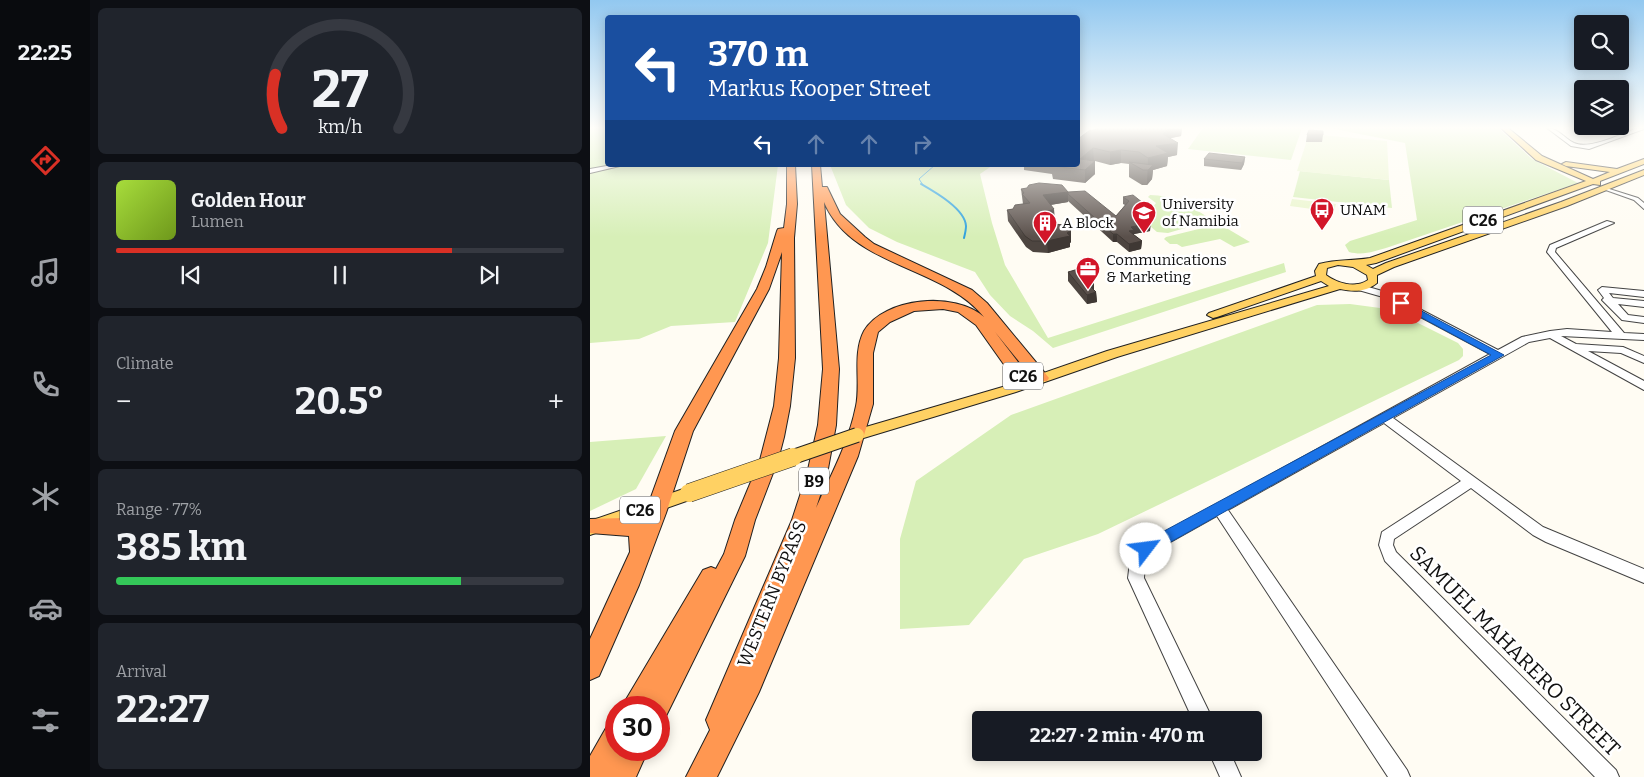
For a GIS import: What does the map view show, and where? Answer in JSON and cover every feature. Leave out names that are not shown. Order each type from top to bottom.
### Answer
[{"type":"highway","points":[[661,696],[734,556],[745,520],[769,460],[783,398],[786,358],[789,221],[792,204],[791,167]]},
{"type":"highway","name":"WESTERN BYPASS","points":[[696,777],[796,537],[817,474],[827,425],[831,369],[817,167]]},
{"type":"highway","points":[[818,167],[829,206],[844,226],[870,246],[967,293],[982,306],[1032,377]]},
{"type":"highway","points":[[590,666],[640,556],[684,431],[763,289],[772,268],[792,204]]},
{"type":"highway","points":[[701,777],[750,683],[808,554],[857,435],[866,397],[868,339],[874,329],[881,322],[900,311],[919,306],[940,304],[955,306],[967,310],[981,322],[1032,377]]},
{"type":"highway","points":[[641,696],[745,520]]},
{"type":"highway","points":[[592,527],[623,526],[636,529],[640,538],[640,556]]},
{"type":"highway","points":[[594,777],[605,758]]},
{"type":"highway","points":[[620,777],[628,761]]},
{"type":"main road","points":[[1542,164],[1609,188]]},
{"type":"main road","points":[[1551,164],[1591,182]]},
{"type":"main road","points":[[1569,164],[1619,170]]},
{"type":"main road","name":"C26","points":[[1331,282],[1320,274],[1321,268],[1327,264],[1351,264],[1372,261],[1635,164]]},
{"type":"main road","name":"C26","points":[[1356,287],[1370,275],[1390,265],[1609,188],[1644,172]]},
{"type":"main road","name":"C26","points":[[1351,264],[1370,275]]},
{"type":"main road","points":[[1331,282],[1356,287]]},
{"type":"main road","name":"C26","points":[[1032,377],[1331,282]]},
{"type":"main road","name":"C26","points":[[592,527],[857,435],[1190,323],[1331,282]]},
{"type":"street","points":[[590,171],[611,167]]},
{"type":"street","points":[[1609,188],[1636,199],[1644,207]]},
{"type":"street","points":[[1610,223],[1551,249],[1555,258],[1621,336]]},
{"type":"street","points":[[1370,275],[1386,295]]},
{"type":"street","points":[[1356,287],[1386,295],[1498,355]]},
{"type":"street","points":[[1644,294],[1602,290],[1624,317],[1644,320]]},
{"type":"street","points":[[1590,299],[1644,304]]},
{"type":"street","points":[[1199,711],[1136,578],[1135,566],[1138,557],[1146,549],[1526,339],[1550,334],[1576,332],[1644,338]]},
{"type":"street","points":[[1550,334],[1644,386]]},
{"type":"street","points":[[1573,346],[1623,350],[1644,360]]},
{"type":"street","points":[[1386,418],[1526,523],[1551,538],[1644,576]]},
{"type":"street","name":"SAMUEL MAHARERO STREET","points":[[1470,482],[1387,536],[1386,545],[1390,556],[1609,777]]},
{"type":"street","points":[[1220,509],[1400,777]]},
{"type":"street","points":[[1223,761],[1231,777]]},
{"type":"green space","points":[[590,164],[605,164],[605,167],[778,167],[768,243],[735,322],[671,326],[639,339],[590,343]]},
{"type":"green space","points":[[1299,164],[1388,164],[1389,180],[1297,171]]},
{"type":"green space","points":[[1408,164],[1542,164],[1578,183],[1379,250],[1354,253],[1349,252],[1345,245],[1350,241],[1417,220]]},
{"type":"green space","points":[[831,167],[990,167],[980,174],[1005,265],[1048,338],[1284,263],[1286,272],[1053,348],[1033,331],[1010,316],[990,295],[975,272],[897,242],[869,228],[846,205]]},
{"type":"green space","points":[[1300,171],[1389,180],[1392,208],[1293,197]]},
{"type":"green space","points":[[1150,195],[1166,197],[1187,205],[1206,216],[1206,222],[1168,233],[1157,232],[1143,220],[1156,203],[1148,197]]},
{"type":"green space","points":[[1292,199],[1336,204],[1334,212],[1290,206]]},
{"type":"green space","points":[[1211,226],[1228,229],[1250,242],[1234,247],[1220,239],[1182,247],[1177,244],[1170,244],[1164,239],[1166,237]]},
{"type":"green space","points":[[1350,304],[1380,308],[1402,315],[1458,343],[1463,349],[1463,356],[1459,360],[1098,534],[1024,559],[969,625],[900,629],[900,539],[916,481],[1011,415],[1317,305]]},
{"type":"green space","points":[[666,436],[636,489],[590,511],[590,442]]},
{"type":"building","points":[[1080,164],[1091,164],[1085,170],[1060,167],[1080,167]]},
{"type":"building","points":[[1133,164],[1153,165],[1148,170],[1143,170]]},
{"type":"building","points":[[1039,183],[1062,185],[1068,192],[1043,195],[1054,209],[1044,213],[1053,224],[1066,225],[1071,230],[1067,233],[1070,236],[1047,241],[1032,241],[1025,236],[1007,210],[1013,209],[1015,205],[1030,203],[1022,194],[1024,193],[1021,189]]},
{"type":"building","points":[[1085,191],[1116,216],[1129,201],[1123,197],[1133,195],[1143,203],[1137,206],[1140,208],[1132,210],[1151,223],[1131,227],[1134,230],[1129,231],[1142,241],[1129,244],[1117,234],[1113,234],[1068,194],[1068,192]]},
{"type":"building","points":[[1082,268],[1094,281],[1087,283],[1096,292],[1087,295],[1068,272]]},
{"type":"waterway","points":[[923,185],[919,179],[933,167]]},
{"type":"waterway","points":[[921,184],[961,213],[966,226],[964,238]]},
{"type":"place","name":"UNAM","points":[[1322,231]]},
{"type":"place","name":"University of Namibia","points":[[1144,234]]},
{"type":"place","name":"A Block","points":[[1045,244]]},
{"type":"place","name":"Communications & Marketing","points":[[1088,290]]},
{"type":"route","points":[[1146,549],[1159,540],[1220,509],[1498,355],[1401,303]]}]
